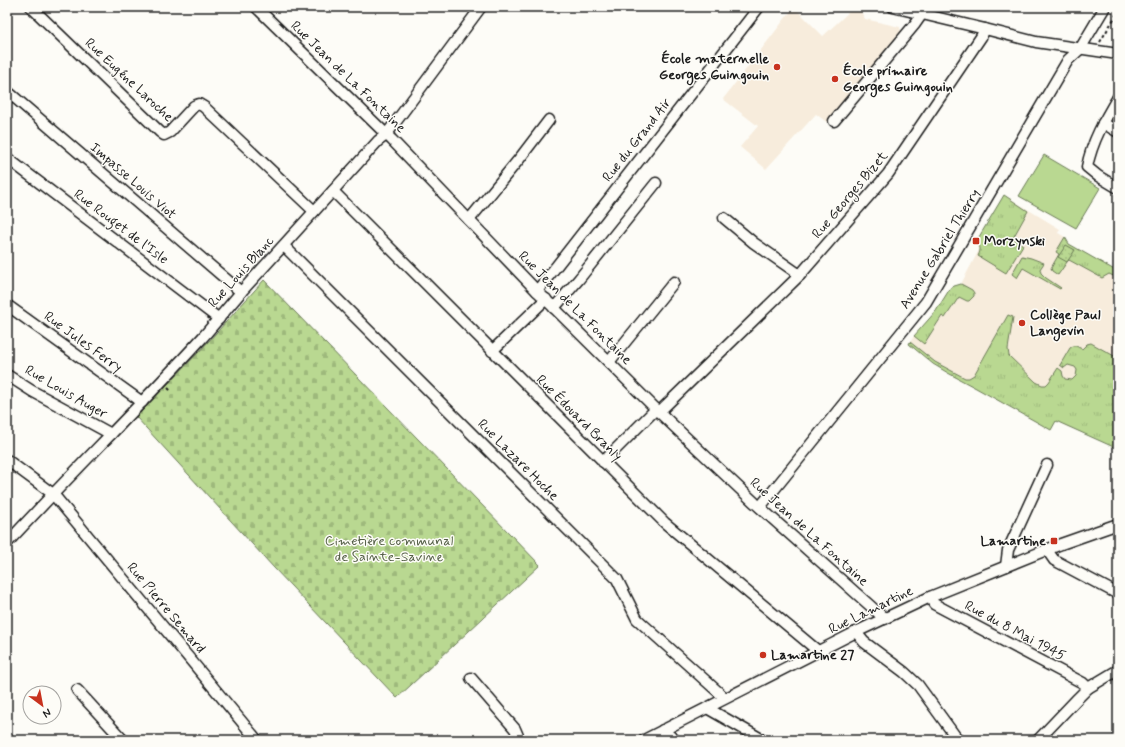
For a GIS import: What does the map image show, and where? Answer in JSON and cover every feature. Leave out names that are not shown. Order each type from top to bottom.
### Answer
[{"type":"street","name":"Rue Eugéne Laroche","points":[[31,7],[164,135],[170,132],[194,106],[199,104],[204,107],[314,211]]},
{"type":"street","name":"Rue Jean de La Fontaine","points":[[256,7],[392,140],[537,291],[658,410],[760,507],[885,618]]},
{"type":"street","name":"Rue Louis Blanc","points":[[7,543],[219,319],[241,292],[314,211],[386,134],[481,7]]},
{"type":"street","name":"Rue du Grand Air","points":[[537,291],[759,7]]},
{"type":"street","points":[[894,7],[1036,42],[1118,54]]},
{"type":"street","name":"Avenue Gabriel Thierry","points":[[760,507],[926,302],[1068,60],[1080,49],[1105,7]]},
{"type":"street","points":[[834,121],[922,14]]},
{"type":"street","name":"Rue Georges Bizet","points":[[603,462],[800,276],[888,174],[985,29]]},
{"type":"street","name":"Impasse Louis Viot","points":[[7,91],[241,292]]},
{"type":"street","points":[[1118,97],[1094,142],[1088,167],[1098,176],[1118,188]]},
{"type":"street","points":[[469,220],[549,120]]},
{"type":"street","points":[[1103,123],[1118,132]]},
{"type":"street","name":"Rue Rouget de l'Isle","points":[[7,158],[219,319]]},
{"type":"street","points":[[554,308],[656,183]]},
{"type":"street","name":"Rue Édouard Branly","points":[[333,191],[665,523],[818,651]]},
{"type":"street","points":[[724,218],[754,243],[800,276]]},
{"type":"street","name":"Rue Lazare Hoche","points":[[284,246],[617,579],[638,619],[725,698]]},
{"type":"street","points":[[609,362],[674,282]]},
{"type":"street","points":[[492,351],[546,299]]},
{"type":"street","name":"Rue Jules Ferry","points":[[7,305],[142,402]]},
{"type":"street","name":"Rue Louis Auger","points":[[7,375],[32,391],[111,434]]},
{"type":"street","name":"Rue Pierre Semard","points":[[7,460],[52,494],[257,740]]},
{"type":"street","points":[[1006,566],[1008,550],[1047,465]]},
{"type":"street","name":"Rue Lamartine","points":[[644,740],[856,632],[930,597],[1061,544],[1118,524]]},
{"type":"street","points":[[1047,550],[1054,560],[1118,594]]},
{"type":"street","name":"Rue du 8 Mai 1945","points":[[930,597],[934,604],[1083,683],[1088,688]]},
{"type":"street","points":[[856,632],[864,642],[915,682],[958,740]]},
{"type":"street","points":[[1038,740],[1088,688],[1118,670]]},
{"type":"street","points":[[471,678],[515,729],[518,736],[517,740]]},
{"type":"street","points":[[77,690],[123,740]]},
{"type":"street","points":[[707,708],[763,740]]},
{"type":"street","points":[[663,730],[675,740]]},
{"type":"shaded area","name":"École primaire Georges Guingouin","points":[[794,7],[823,36],[855,7],[862,7],[860,10],[865,19],[900,27],[903,44],[833,127],[816,114],[766,169],[740,147],[758,126],[723,99]]},
{"type":"shaded area","name":"Collège Paul Langevin","points":[[1004,195],[1060,229],[1058,233],[1065,237],[1069,244],[1118,272],[1118,370],[1070,428],[1056,421],[1051,430],[933,364],[909,344],[936,311],[951,287],[961,284],[979,250],[976,242]]},
{"type":"green space","points":[[1044,155],[1100,188],[1076,228],[1019,196]]},
{"type":"green space","points":[[1004,195],[1028,211],[1013,238],[1023,245],[1006,273],[978,256],[980,248],[976,242]]},
{"type":"green space","points":[[1065,237],[1069,244],[1118,272],[1118,278],[1109,274],[1102,278],[1069,260],[1058,275],[1052,271],[1051,268],[1059,254],[1056,252]]},
{"type":"green space","points":[[1066,245],[1075,250],[1067,262],[1058,257]]},
{"type":"green space","points":[[1022,256],[1044,263],[1040,269],[1041,273],[1061,288],[1060,289],[1023,268],[1017,278],[1012,274]]},
{"type":"green space","name":"Cimetière communal de Sainte-Savine","points":[[264,280],[540,565],[397,698],[274,568],[136,417],[198,353]]},
{"type":"green space","points":[[961,284],[972,290],[974,296],[969,301],[959,297],[945,318],[942,316],[924,344],[914,336],[936,311],[951,287]]},
{"type":"green space","points":[[1008,315],[1013,317],[1008,349],[1009,356],[1036,382],[1042,385],[1046,385],[1049,382],[1058,368],[1062,371],[1065,379],[1072,380],[1076,376],[1077,370],[1075,367],[1068,365],[1064,368],[1060,365],[1070,348],[1073,346],[1082,349],[1087,344],[1091,343],[1116,357],[1118,353],[1118,449],[1056,421],[1051,430],[933,364],[909,344],[910,342],[935,362],[965,378],[969,378],[974,375]]},
{"type":"place","name":"École maternelle Georges Guingouin","points":[[777,67]]},
{"type":"place","name":"École primaire Georges Guingouin","points":[[835,79]]},
{"type":"place","name":"Morzynski","points":[[976,241]]},
{"type":"place","name":"Collège Paul Langevin","points":[[1022,323]]},
{"type":"place","name":"Lamartine","points":[[1054,541]]},
{"type":"place","name":"Lamartine 27","points":[[763,655]]}]
